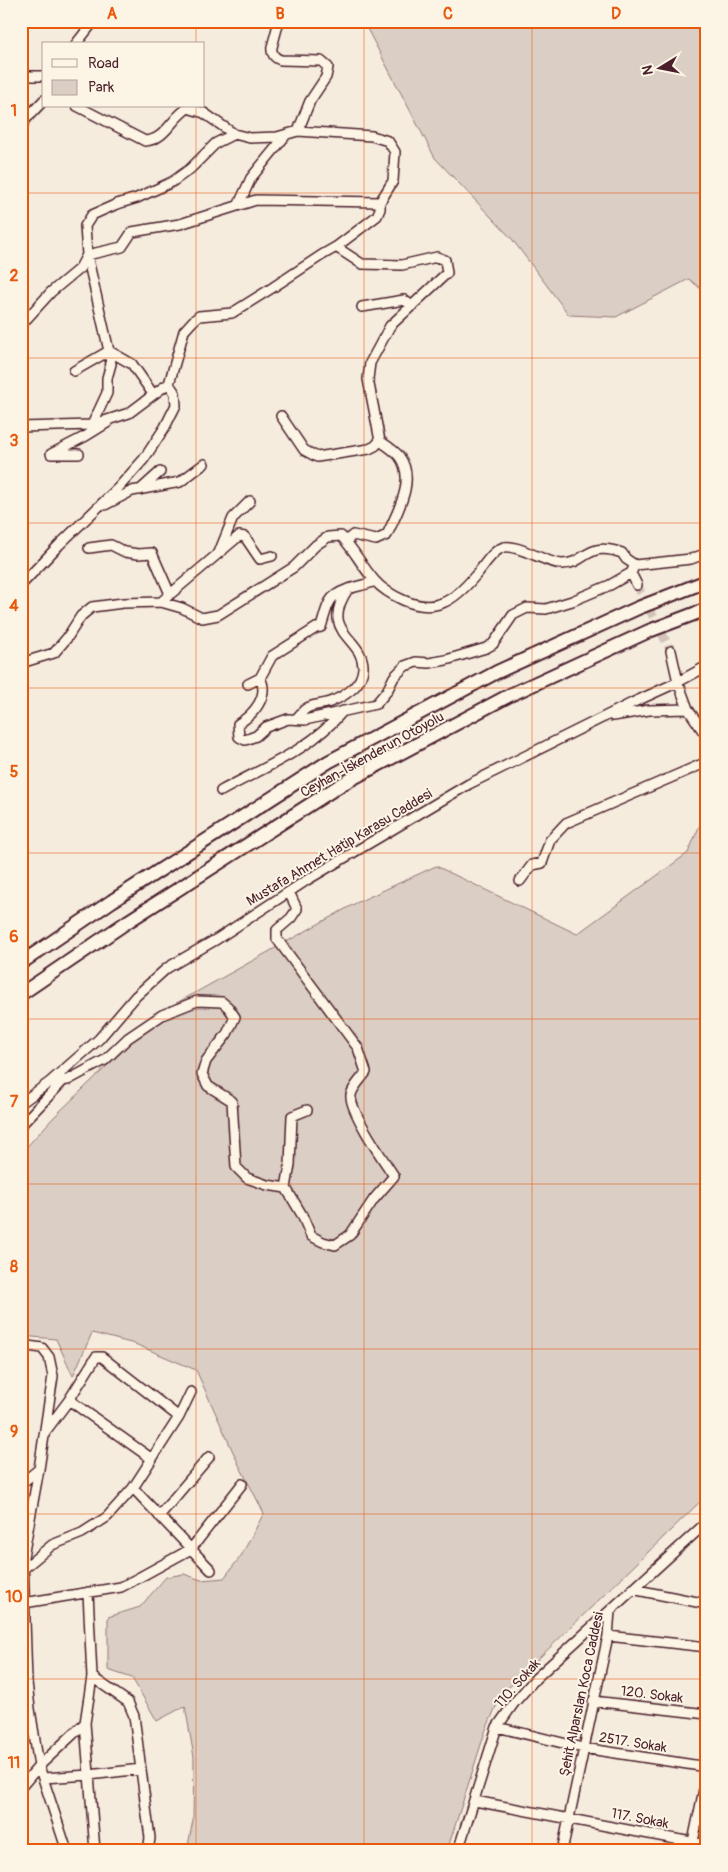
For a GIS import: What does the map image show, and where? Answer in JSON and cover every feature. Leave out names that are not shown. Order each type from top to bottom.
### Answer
[{"type":"highway","name":"Ceyhan-İskenderun Otoyolu","points":[[21,963],[112,901],[328,762],[497,672],[638,608],[707,582]]},
{"type":"highway","name":"Ceyhan-İskenderun Otoyolu","points":[[21,994],[127,922],[342,784],[510,695],[649,632],[707,609]]},
{"type":"street","points":[[78,42],[94,21]]},
{"type":"street","points":[[279,21],[271,51],[275,57],[281,60],[321,61],[328,67],[326,77],[310,101],[298,131]]},
{"type":"street","points":[[21,76],[42,76]]},
{"type":"street","points":[[22,124],[42,102]]},
{"type":"street","points":[[21,427],[92,425],[129,413],[169,384],[184,331],[192,321],[199,316],[232,312],[336,247],[377,216],[380,202],[393,182],[395,152],[388,141],[372,136],[298,131],[277,137],[250,138],[234,134],[204,113],[188,108],[181,112],[164,134],[152,141],[146,142],[81,108]]},
{"type":"street","points":[[92,425],[107,393],[106,378],[111,364],[87,255],[85,226],[92,215],[172,182],[190,169],[216,143],[234,134]]},
{"type":"street","points":[[239,204],[251,178],[286,135]]},
{"type":"street","points":[[21,324],[51,292],[80,268],[87,255],[122,247],[132,232],[180,224],[256,200],[380,202]]},
{"type":"street","points":[[336,247],[362,264],[402,265],[437,258],[445,260],[447,273],[390,326],[370,363],[368,370],[371,397],[380,441],[398,455],[404,466],[407,483],[387,535],[376,540],[353,535],[346,541]]},
{"type":"street","points":[[362,307],[404,300],[412,306]]},
{"type":"street","points":[[74,372],[109,351]]},
{"type":"street","points":[[109,351],[132,364],[153,394]]},
{"type":"street","points":[[21,585],[59,544],[119,487],[144,459],[165,427],[176,405],[175,393],[169,384]]},
{"type":"street","points":[[282,416],[304,450],[317,457],[369,449],[380,441]]},
{"type":"street","points":[[79,454],[51,454],[86,436],[114,418]]},
{"type":"street","points":[[98,508],[132,491],[180,482],[204,464]]},
{"type":"street","points":[[140,490],[160,472]]},
{"type":"street","points":[[220,551],[233,518],[250,501]]},
{"type":"street","points":[[161,602],[239,536],[245,538],[260,559],[272,556]]},
{"type":"street","points":[[21,663],[54,653],[68,638],[81,616],[92,607],[123,603],[161,602],[182,608],[202,618],[218,615],[294,567],[316,545],[328,537],[341,536],[375,581],[390,594],[416,606],[438,605],[452,599],[472,580],[487,560],[503,547],[512,547],[550,562],[564,564],[576,560],[592,550],[602,548],[622,553],[633,569],[637,585]]},
{"type":"street","points":[[89,548],[111,545],[125,552],[138,554],[152,553],[170,594]]},
{"type":"street","points":[[260,678],[264,684],[260,703],[255,710],[238,724],[239,737],[245,740],[256,736],[266,727],[288,719],[305,720],[376,704],[387,691],[394,676],[405,666],[416,662],[429,663],[446,660],[486,648],[493,644],[514,615],[527,608],[546,609],[572,601],[610,585],[633,569],[682,560],[707,553]]},
{"type":"street","points":[[248,684],[260,678],[272,656],[321,626],[329,601],[337,592],[367,585],[375,581]]},
{"type":"street","points":[[296,719],[307,708],[329,702],[358,685],[363,669],[360,654],[340,627],[338,614],[340,600],[348,589]]},
{"type":"street","points":[[671,651],[678,682],[688,709],[707,737]]},
{"type":"street","name":"Mustafa Ahmet Hatip Karasu Caddesi","points":[[21,1103],[50,1082],[98,1039],[136,996],[167,968],[469,784],[707,666]]},
{"type":"street","points":[[599,720],[649,710],[688,709]]},
{"type":"street","points":[[221,791],[285,758],[307,744],[332,724],[343,711]]},
{"type":"street","points":[[520,881],[532,865],[542,863],[550,840],[566,823],[707,762]]},
{"type":"street","points":[[289,892],[297,909],[291,918],[277,930],[277,939],[358,1048],[366,1072],[351,1094],[352,1104],[372,1144],[394,1176],[374,1199],[350,1235],[335,1245],[311,1236],[302,1215],[286,1188],[290,1165],[292,1116],[307,1110]]},
{"type":"street","points":[[50,1082],[64,1080],[105,1060],[128,1038],[162,1015],[197,1001],[222,1002],[235,1017],[227,1034],[206,1061],[202,1074],[208,1086],[232,1101],[236,1167],[247,1178],[267,1185],[286,1188]]},
{"type":"street","points":[[21,1125],[64,1080]]},
{"type":"street","points":[[21,1345],[42,1348],[49,1357],[52,1376],[39,1469],[22,1558],[23,1626],[30,1709],[39,1766],[67,1851]]},
{"type":"street","points":[[44,1433],[69,1400],[96,1358],[102,1357],[179,1417]]},
{"type":"street","points":[[23,1569],[52,1546],[82,1533],[107,1517],[133,1488],[179,1417],[191,1392]]},
{"type":"street","points":[[69,1400],[152,1459]]},
{"type":"street","points":[[159,1516],[209,1457]]},
{"type":"street","points":[[21,1484],[39,1469]]},
{"type":"street","points":[[24,1603],[121,1586],[191,1549],[242,1484]]},
{"type":"street","points":[[133,1488],[211,1570]]},
{"type":"street","points":[[21,1529],[30,1522]]},
{"type":"street","name":"Şehit Alparslan Koca Caddesi","points":[[562,1851],[608,1636],[610,1611],[707,1522]]},
{"type":"street","points":[[632,1589],[707,1604]]},
{"type":"street","points":[[88,1592],[92,1677],[85,1723],[95,1851]]},
{"type":"street","name":"110. Sokak","points":[[458,1851],[497,1727],[514,1703],[536,1678],[610,1611]]},
{"type":"street","points":[[608,1636],[707,1647]]},
{"type":"street","points":[[92,1677],[128,1702],[134,1716],[150,1838],[148,1851]]},
{"type":"street","name":"120. Sokak","points":[[593,1701],[707,1714]]},
{"type":"street","points":[[21,1721],[30,1709]]},
{"type":"street","points":[[21,1787],[39,1766],[85,1723]]},
{"type":"street","name":"2517. Sokak","points":[[497,1727],[583,1748],[707,1767]]},
{"type":"street","points":[[43,1778],[141,1769]]},
{"type":"street","points":[[692,1846],[704,1803],[707,1775]]},
{"type":"street","name":"117. Sokak","points":[[475,1801],[569,1818],[692,1846],[707,1845]]},
{"type":"green space","points":[[363,21],[707,21],[707,294],[689,279],[616,317],[569,315],[512,239],[435,158]]},
{"type":"green space","points":[[707,808],[707,1495],[501,1695],[485,1732],[447,1851],[187,1851],[193,1820],[194,1757],[185,1706],[157,1721],[132,1678],[108,1670],[108,1617],[140,1607],[166,1577],[184,1574],[201,1580],[224,1578],[241,1556],[264,1513],[239,1465],[196,1370],[135,1344],[92,1333],[73,1376],[56,1339],[21,1336],[21,1153],[54,1117],[166,1009],[356,903],[436,866],[577,934],[688,853]]},
{"type":"tunnel","points":[[637,585],[671,651]]}]
